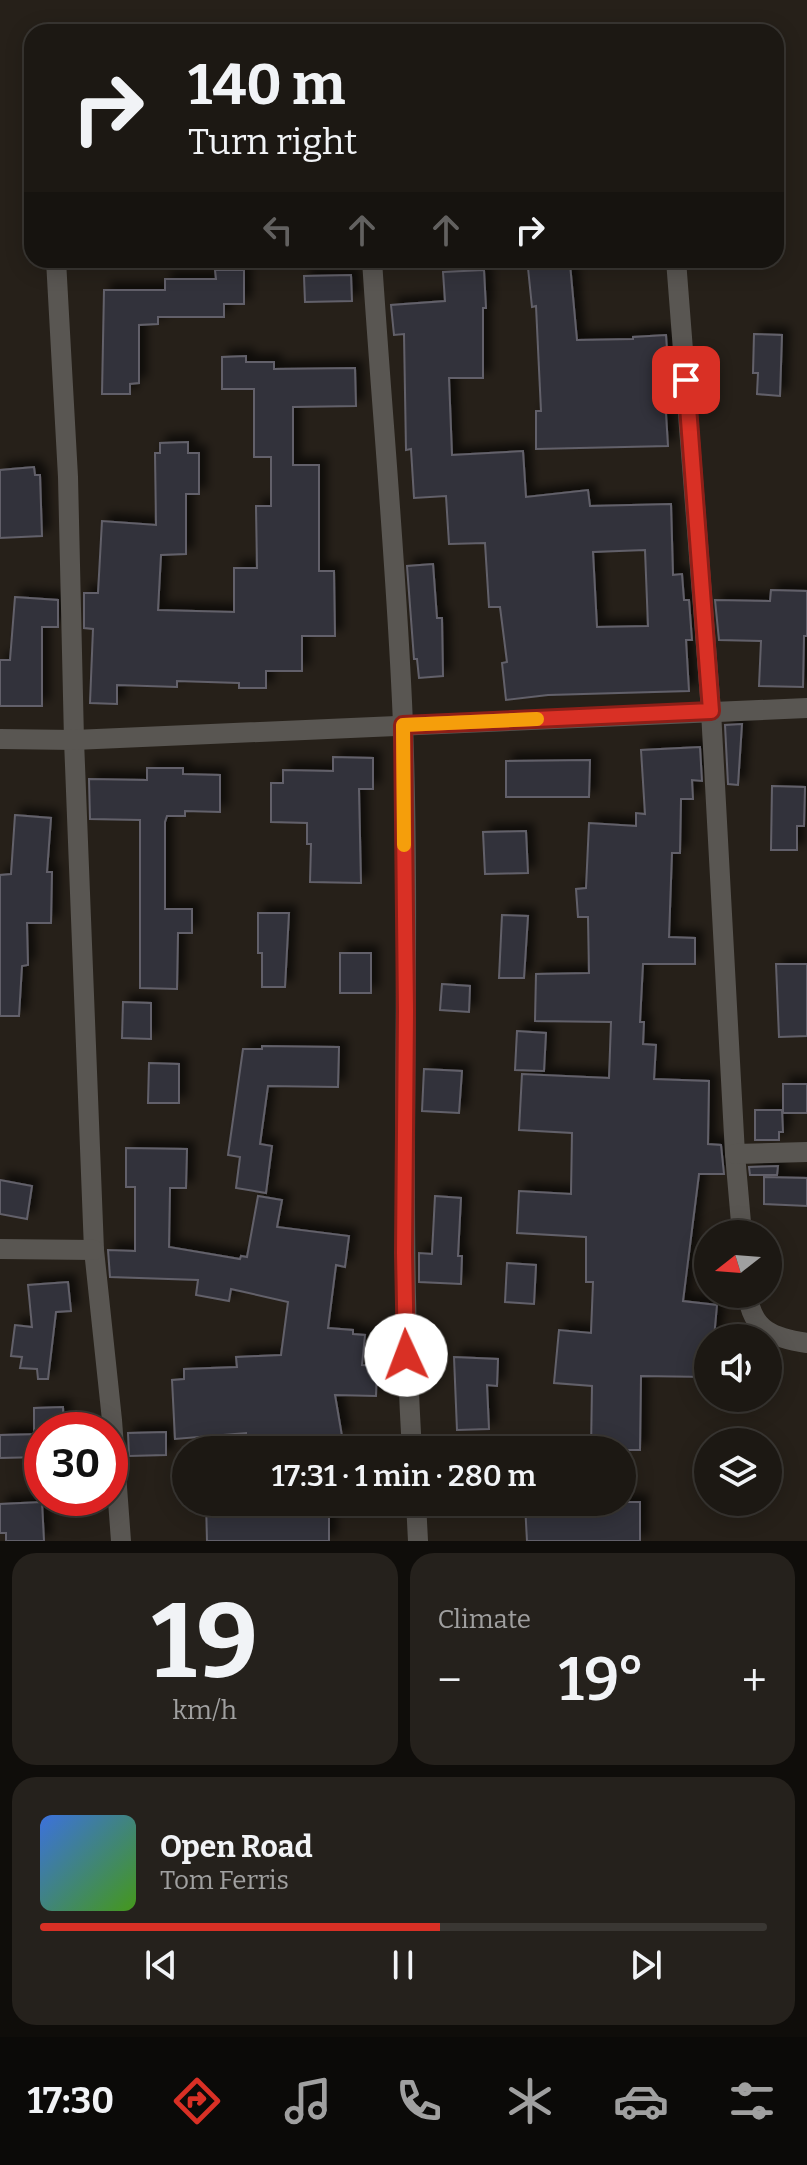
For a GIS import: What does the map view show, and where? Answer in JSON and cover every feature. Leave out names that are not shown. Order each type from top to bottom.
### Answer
[{"type":"street","points":[[56,268],[68,477],[74,740],[94,1250],[121,1541]]},
{"type":"street","points":[[373,268],[403,725],[406,1011],[404,1253],[411,1436]]},
{"type":"street","points":[[677,268],[711,711],[741,1220]]},
{"type":"street","points":[[0,739],[74,740],[807,708]]},
{"type":"street","points":[[735,1154],[807,1152]]},
{"type":"street","points":[[0,1249],[94,1250]]},
{"type":"street","points":[[751,1308],[762,1330],[784,1340],[807,1343]]},
{"type":"street","points":[[417,1516],[418,1541]]},
{"type":"building","points":[[528,268],[570,268],[577,340],[666,335],[668,365],[663,365],[668,446],[536,449],[536,411],[541,411],[536,306],[532,307]]},
{"type":"building","points":[[215,270],[244,270],[244,304],[224,304],[224,317],[158,317],[158,324],[139,325],[139,383],[130,384],[130,394],[102,394],[104,290],[165,290],[165,279],[216,279]]},
{"type":"building","points":[[484,270],[486,308],[483,308],[483,378],[449,378],[452,455],[523,451],[526,497],[588,490],[590,506],[671,504],[673,575],[682,574],[684,600],[689,600],[692,640],[686,640],[689,691],[548,695],[506,700],[502,663],[507,662],[500,607],[489,607],[485,543],[449,544],[446,496],[414,498],[411,449],[406,450],[404,334],[394,335],[391,305],[445,301],[443,272]],"holes":[[[645,550],[648,626],[597,627],[593,552]]]},
{"type":"building","points":[[351,275],[352,301],[305,302],[304,276]]},
{"type":"building","points":[[754,334],[782,335],[780,396],[757,394],[758,373],[753,373]]},
{"type":"building","points":[[246,356],[246,362],[274,362],[274,369],[355,368],[356,406],[293,407],[293,465],[319,465],[319,571],[334,571],[335,636],[302,636],[302,671],[266,671],[266,688],[239,688],[239,683],[177,681],[177,687],[117,685],[117,704],[90,703],[93,629],[84,628],[84,593],[98,593],[102,521],[156,525],[155,453],[160,453],[160,443],[188,442],[188,453],[199,453],[199,494],[186,494],[186,554],[161,555],[158,610],[234,612],[234,568],[257,568],[256,506],[271,506],[271,457],[254,457],[254,389],[222,389],[222,357]]},
{"type":"building","points":[[34,467],[35,475],[40,475],[42,536],[0,538],[0,470]]},
{"type":"building","points":[[433,564],[437,618],[442,618],[443,676],[419,678],[417,659],[414,659],[407,566]]},
{"type":"building","points":[[771,590],[807,591],[803,687],[759,686],[761,641],[719,640],[715,600],[770,601]]},
{"type":"building","points":[[15,597],[58,600],[58,627],[42,627],[42,706],[0,706],[0,660],[10,660]]},
{"type":"building","points":[[742,724],[738,785],[728,784],[725,725]]},
{"type":"building","points":[[700,747],[702,781],[692,780],[693,799],[681,799],[680,853],[672,853],[669,937],[695,938],[695,964],[643,964],[640,1022],[644,1022],[643,1044],[656,1045],[654,1079],[709,1081],[708,1144],[721,1145],[724,1174],[699,1174],[683,1301],[694,1302],[694,1308],[717,1308],[715,1324],[694,1324],[694,1377],[641,1376],[640,1450],[636,1450],[636,1436],[591,1436],[592,1386],[554,1383],[559,1330],[591,1333],[593,1282],[586,1282],[586,1237],[517,1233],[519,1191],[571,1194],[572,1133],[519,1130],[522,1074],[609,1078],[611,1022],[535,1021],[536,974],[589,973],[588,917],[578,917],[576,889],[586,888],[589,823],[636,826],[636,813],[645,814],[641,750]]},
{"type":"building","points":[[333,757],[373,758],[373,789],[359,789],[361,883],[310,882],[311,844],[307,844],[307,823],[271,822],[271,783],[283,783],[283,770],[333,771]]},
{"type":"building","points":[[590,760],[589,797],[506,797],[506,761]]},
{"type":"building","points":[[147,768],[183,768],[183,774],[220,775],[220,812],[185,811],[185,816],[167,816],[165,822],[165,909],[192,909],[192,933],[178,933],[177,989],[140,988],[140,820],[90,819],[89,779],[147,780]]},
{"type":"building","points":[[772,786],[805,787],[804,826],[797,826],[797,850],[771,850]]},
{"type":"building","points":[[15,815],[51,818],[47,872],[52,872],[51,923],[27,923],[28,965],[22,966],[19,1016],[0,1016],[0,875],[11,874]]},
{"type":"building","points":[[526,831],[528,873],[485,874],[483,832]]},
{"type":"building","points":[[258,913],[289,913],[285,987],[262,987]]},
{"type":"building","points":[[502,915],[528,916],[524,978],[499,978]]},
{"type":"building","points":[[340,953],[371,953],[371,993],[340,993]]},
{"type":"building","points":[[776,964],[807,964],[807,1036],[779,1037]]},
{"type":"building","points":[[442,984],[470,986],[469,1012],[440,1010]]},
{"type":"building","points":[[123,1002],[151,1003],[151,1039],[122,1038]]},
{"type":"building","points":[[517,1031],[546,1033],[544,1071],[515,1070]]},
{"type":"building","points":[[262,1046],[339,1047],[338,1087],[268,1086],[260,1144],[272,1146],[266,1193],[236,1188],[240,1157],[228,1155],[243,1049],[262,1049]]},
{"type":"building","points":[[149,1063],[179,1064],[179,1103],[148,1103]]},
{"type":"building","points":[[424,1069],[462,1071],[459,1113],[422,1111]]},
{"type":"building","points":[[783,1084],[807,1084],[807,1113],[783,1113]]},
{"type":"building","points":[[755,1110],[782,1110],[783,1132],[779,1132],[779,1140],[755,1140]]},
{"type":"building","points":[[126,1148],[187,1149],[186,1188],[170,1188],[169,1247],[240,1259],[241,1256],[247,1257],[258,1196],[282,1200],[277,1227],[349,1236],[345,1267],[336,1265],[328,1328],[353,1330],[353,1334],[365,1335],[362,1365],[377,1366],[376,1396],[335,1395],[342,1436],[246,1436],[246,1433],[175,1436],[172,1380],[184,1379],[184,1369],[237,1367],[236,1357],[281,1355],[288,1302],[231,1289],[229,1301],[196,1295],[198,1280],[110,1277],[108,1250],[135,1251],[135,1187],[126,1187]]},
{"type":"building","points":[[778,1166],[777,1175],[750,1175],[749,1167]]},
{"type":"building","points":[[764,1177],[807,1178],[807,1206],[764,1204]]},
{"type":"building","points":[[0,1180],[32,1186],[27,1219],[0,1214]]},
{"type":"building","points":[[435,1196],[461,1198],[458,1256],[462,1256],[461,1284],[419,1282],[419,1253],[432,1254]]},
{"type":"building","points":[[507,1263],[536,1265],[534,1304],[505,1302]]},
{"type":"building","points":[[68,1282],[71,1311],[56,1312],[48,1379],[38,1379],[37,1369],[20,1368],[22,1357],[11,1356],[15,1325],[32,1327],[28,1285]]},
{"type":"building","points":[[454,1357],[498,1359],[497,1386],[487,1385],[489,1429],[457,1430]]},
{"type":"building","points":[[63,1407],[63,1412],[34,1412],[34,1408]]},
{"type":"building","points":[[166,1432],[166,1455],[129,1456],[128,1433]]},
{"type":"building","points":[[24,1434],[24,1457],[0,1458],[0,1435]]},
{"type":"building","points":[[636,1502],[640,1502],[640,1541],[527,1541],[526,1516],[636,1516]]},
{"type":"building","points":[[24,1503],[24,1516],[43,1516],[44,1541],[6,1541],[6,1533],[0,1533],[0,1504]]},
{"type":"building","points":[[206,1516],[329,1516],[329,1541],[207,1541]]},
{"type":"slow traffic","points":[[404,845],[403,725],[537,719]]},
{"type":"route","points":[[406,1355],[403,725],[711,711],[686,380]]}]
